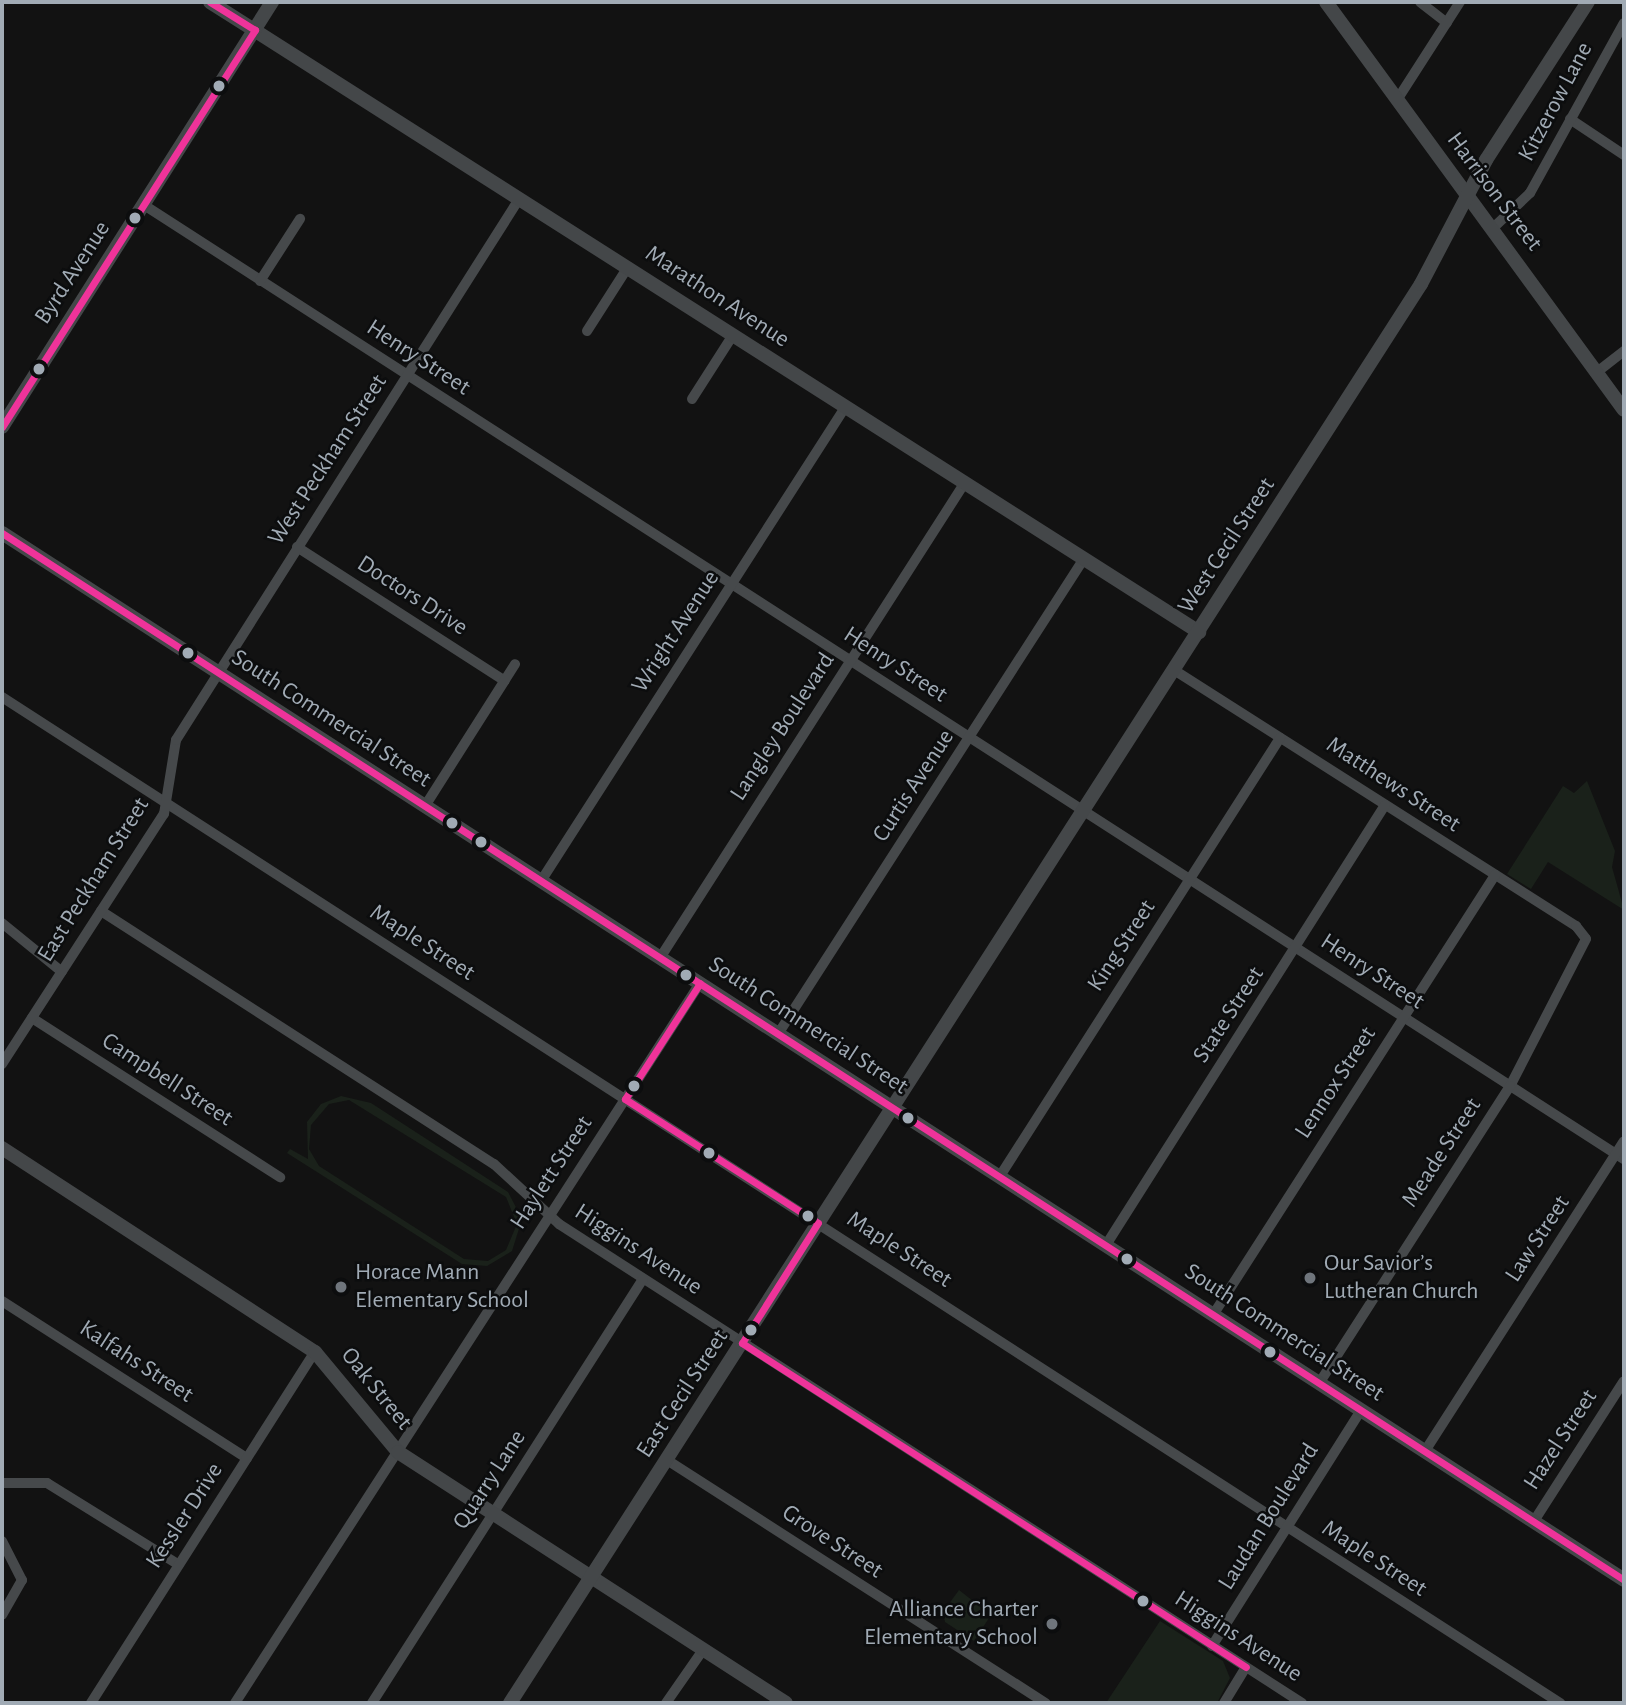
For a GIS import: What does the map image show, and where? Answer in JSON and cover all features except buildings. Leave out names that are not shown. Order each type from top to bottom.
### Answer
[{"type":"main road","name":"Marathon Avenue","points":[[210,2],[1199,632]]},
{"type":"main road","name":"Byrd Avenue","points":[[2,427],[272,2]]},
{"type":"main road","name":"Harrison Street","points":[[1326,2],[1624,410]]},
{"type":"main road","name":"West Cecil Street","points":[[892,1108],[1421,284],[1486,160],[1587,2]]},
{"type":"main road","name":"South Commercial Street","points":[[2,533],[1624,1580]]},
{"type":"main road","name":"East Cecil Street","points":[[510,1703],[892,1108]]},
{"type":"main road","name":"Oak Street","points":[[2,1148],[315,1352],[398,1452],[786,1703]]},
{"type":"street","points":[[1420,2],[1447,23]]},
{"type":"street","points":[[1397,100],[1460,2]]},
{"type":"street","name":"Kitzerow Lane","points":[[1493,228],[1530,193],[1624,23]]},
{"type":"street","points":[[1570,119],[1624,155]]},
{"type":"street","name":"West Peckham Street","points":[[217,673],[519,199]]},
{"type":"street","name":"Henry Street","points":[[144,205],[1621,1157]]},
{"type":"street","points":[[260,281],[300,219]]},
{"type":"street","points":[[587,331],[628,267]]},
{"type":"street","points":[[692,399],[733,335]]},
{"type":"street","points":[[1597,372],[1624,351]]},
{"type":"street","name":"Wright Avenue","points":[[541,881],[846,406]]},
{"type":"street","name":"Langley Boulevard","points":[[660,958],[964,484]]},
{"type":"street","name":"Doctors Drive","points":[[297,547],[505,681]]},
{"type":"street","name":"Curtis Avenue","points":[[778,1034],[1083,560]]},
{"type":"street","points":[[425,806],[515,664]]},
{"type":"street","name":"Matthews Street","points":[[1174,670],[1495,875],[1586,939]]},
{"type":"street","name":"East Peckham Street","points":[[2,1065],[167,804],[176,740],[217,673]]},
{"type":"street","name":"Maple Street","points":[[2,697],[1560,1703]]},
{"type":"street","name":"King Street","points":[[1000,1177],[1280,738]]},
{"type":"street","name":"State Street","points":[[1106,1245],[1297,948],[1385,805]]},
{"type":"street","name":"Lennox Street","points":[[1213,1315],[1495,875]]},
{"type":"street","name":"Higgins Avenue","points":[[101,911],[494,1164],[549,1216],[643,1279],[1302,1703]]},
{"type":"street","points":[[2,923],[62,972]]},
{"type":"street","name":"Meade Street","points":[[1319,1383],[1510,1086],[1586,939]]},
{"type":"street","name":"Haylett Street","points":[[235,1703],[700,983]]},
{"type":"street","name":"Campbell Street","points":[[32,1018],[280,1177]]},
{"type":"street","name":"Law Street","points":[[1425,1451],[1621,1157],[1624,1141]]},
{"type":"street","name":"Quarry Lane","points":[[372,1703],[643,1279]]},
{"type":"street","name":"Kalfahs Street","points":[[2,1301],[247,1458]]},
{"type":"street","name":"Kessler Drive","points":[[91,1703],[315,1352]]},
{"type":"street","name":"Hazel Street","points":[[1534,1521],[1624,1381]]},
{"type":"street","name":"Laudan Boulevard","points":[[1212,1646],[1362,1410]]},
{"type":"street","name":"Grove Street","points":[[667,1460],[1046,1703]]},
{"type":"street","points":[[2,1483],[47,1483],[178,1565]]},
{"type":"street","points":[[2,1541],[22,1580],[2,1615]]},
{"type":"street","points":[[666,1703],[703,1650]]},
{"type":"street","points":[[1224,1703],[1246,1667]]},
{"type":"shaded area","points":[[1587,781],[1615,851],[1612,867],[1624,910],[1548,862],[1531,889],[1507,874],[1563,786],[1574,793]]},
{"type":"shaded area","points":[[341,1096],[371,1103],[508,1192],[522,1219],[512,1251],[487,1266],[462,1264],[287,1153],[290,1149],[308,1159],[307,1122],[321,1104]],"holes":[[[349,1100],[506,1197],[517,1224],[506,1250],[488,1261],[464,1259],[319,1166],[309,1149],[311,1125],[329,1104]]]},
{"type":"shaded area","points":[[959,1590],[991,1615],[974,1641],[945,1622],[943,1612]]},
{"type":"shaded area","points":[[1160,1621],[1223,1661],[1230,1678],[1217,1703],[1106,1703]]},
{"type":"transit line","points":[[210,2],[255,30]]},
{"type":"transit line","points":[[2,427],[255,30]]},
{"type":"transit line","points":[[2,533],[1624,1580]]},
{"type":"transit line","points":[[625,1099],[700,983]]},
{"type":"transit line","points":[[625,1099],[818,1223]]},
{"type":"transit line","points":[[742,1343],[818,1223]]},
{"type":"transit line","points":[[742,1343],[1246,1667]]},
{"type":"place","name":"Our Savior’s Lutheran Church","points":[[1310,1278]]},
{"type":"place","name":"Horace Mann Elementary School","points":[[341,1287]]},
{"type":"place","name":"Alliance Charter Elementary School","points":[[1052,1624]]}]
